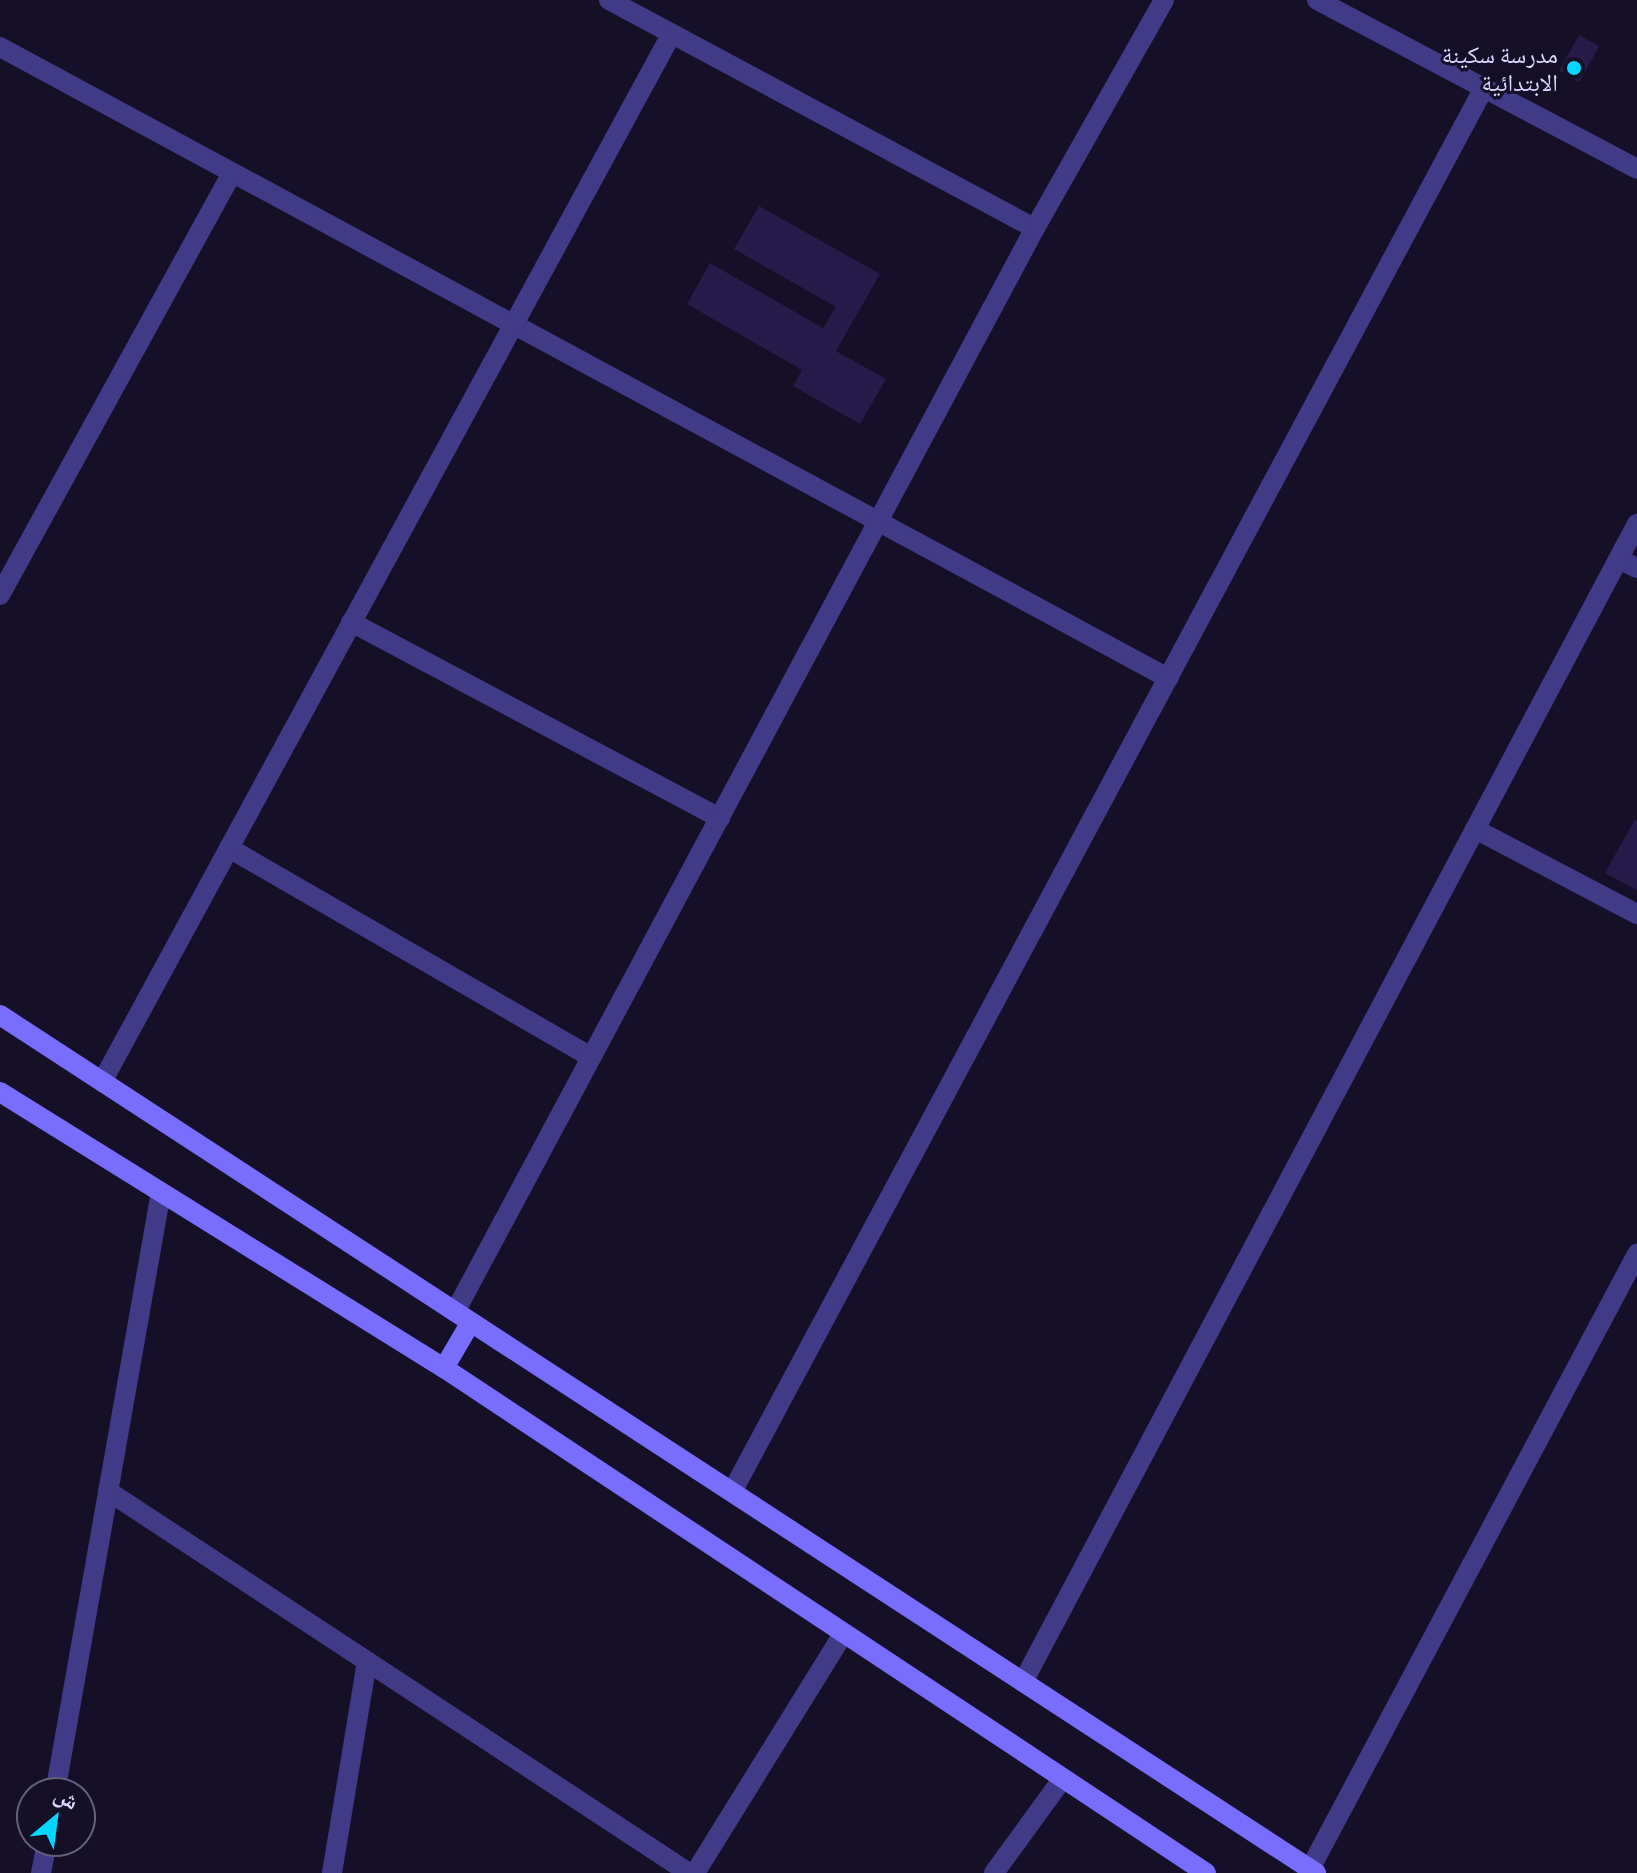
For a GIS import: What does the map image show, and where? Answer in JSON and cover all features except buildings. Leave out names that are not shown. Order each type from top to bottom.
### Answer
[{"type":"main road","points":[[0,1015],[1313,1871]]},
{"type":"main road","points":[[0,1092],[444,1368],[1206,1873]]},
{"type":"main road","points":[[444,1368],[463,1317]]},
{"type":"street","points":[[609,0],[1035,228]]},
{"type":"street","points":[[463,1317],[591,1057],[1035,228],[1164,0]]},
{"type":"street","points":[[1317,0],[1637,169]]},
{"type":"street","points":[[102,1082],[671,35]]},
{"type":"street","points":[[0,47],[1168,678]]},
{"type":"street","points":[[732,1492],[1484,88]]},
{"type":"street","points":[[0,595],[232,173]]},
{"type":"street","points":[[1023,1682],[1475,829],[1628,564],[1637,524]]},
{"type":"street","points":[[351,622],[720,818]]},
{"type":"street","points":[[1475,829],[1637,914]]},
{"type":"street","points":[[229,848],[591,1057]]},
{"type":"street","points":[[58,1777],[161,1192]]},
{"type":"street","points":[[1313,1871],[1637,1254]]},
{"type":"street","points":[[108,1491],[689,1873]]},
{"type":"street","points":[[695,1873],[844,1633]]},
{"type":"street","points":[[332,1873],[367,1662]]},
{"type":"street","points":[[994,1873],[1063,1778]]},
{"type":"place","name":"مدرسة سكينة الابتدائية","points":[[1574,68]]}]
